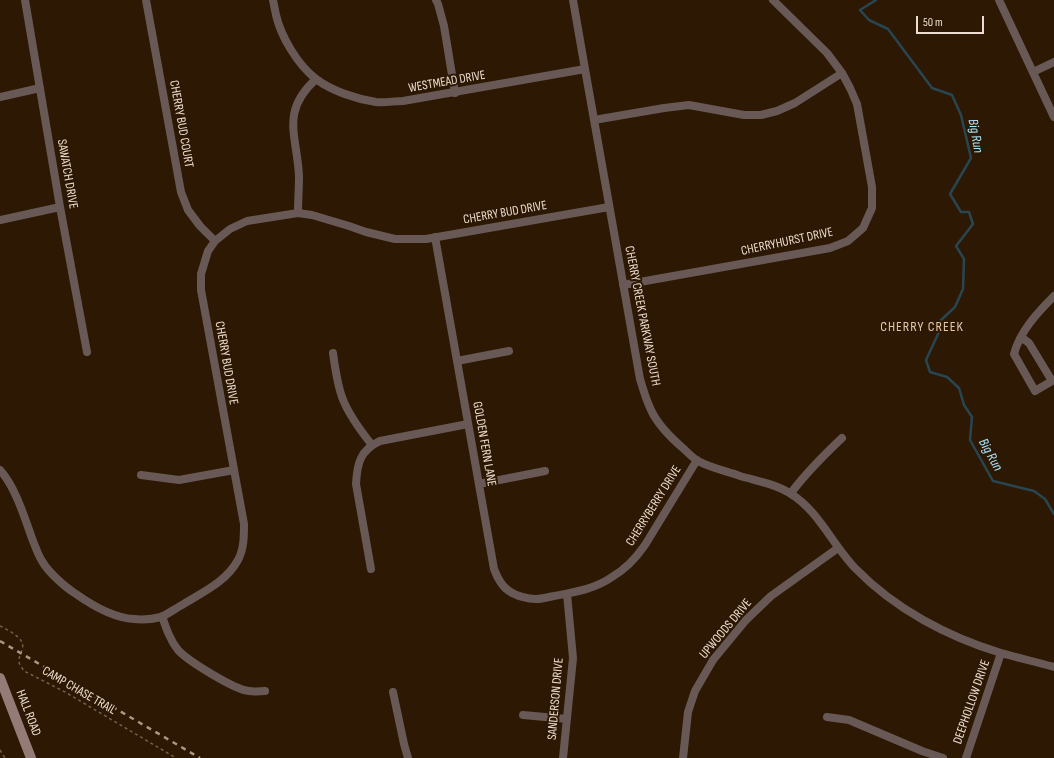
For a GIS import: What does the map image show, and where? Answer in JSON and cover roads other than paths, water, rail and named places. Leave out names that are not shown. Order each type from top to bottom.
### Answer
[{"type":"main road","name":"HALL ROAD","points":[[0,678],[31,758]]},
{"type":"street","name":"SAWATCH DRIVE","points":[[25,0],[60,207],[87,352]]},
{"type":"street","name":"CHERRY BUD COURT","points":[[146,0],[181,192],[188,210],[200,226],[215,241]]},
{"type":"street","name":"WESTMEAD DRIVE","points":[[273,0],[276,16],[283,34],[291,50],[304,67],[316,79],[335,90],[357,98],[377,102],[403,101],[584,70]]},
{"type":"street","points":[[436,0],[444,26],[455,93]]},
{"type":"street","name":"CHERRY CREEK PARKWAY SOUTH","points":[[573,0],[584,70],[640,379],[651,410],[663,429],[677,444],[697,460],[715,468],[776,486],[804,503],[838,548],[861,574],[900,606],[939,628],[980,646],[1054,667]]},
{"type":"street","name":"CHERRYHURST DRIVE","points":[[623,285],[830,248],[848,241],[863,228],[872,208],[872,187],[857,104],[842,73],[827,54],[773,0]]},
{"type":"street","points":[[999,0],[1054,117]]},
{"type":"street","points":[[1033,72],[1054,62]]},
{"type":"street","points":[[594,120],[689,105],[744,115],[761,115],[777,111],[795,102],[842,73]]},
{"type":"street","points":[[298,213],[299,176],[293,123],[294,113],[296,105],[303,93],[316,79]]},
{"type":"street","points":[[0,97],[40,88]]},
{"type":"street","name":"CHERRY BUD DRIVE","points":[[0,470],[7,478],[14,491],[42,561],[52,574],[76,594],[107,612],[120,617],[148,619],[162,616],[216,585],[226,577],[239,559],[243,546],[244,524],[201,290],[201,274],[203,264],[208,251],[215,241],[230,229],[247,221],[298,213],[312,215],[366,232],[395,239],[426,239],[609,206]]},
{"type":"street","points":[[0,220],[60,207]]},
{"type":"street","name":"GOLDEN FERN LANE","points":[[435,237],[494,569],[499,581],[509,591],[520,596],[536,599],[567,594]]},
{"type":"street","points":[[1021,337],[1029,343],[1052,382],[1035,391],[1014,354],[1016,345],[1021,337],[1036,314],[1054,296]]},
{"type":"street","points":[[457,361],[509,351]]},
{"type":"street","points":[[333,353],[336,374],[342,397],[360,430],[372,445]]},
{"type":"street","points":[[371,569],[356,484],[357,472],[366,450],[380,441],[468,424]]},
{"type":"street","points":[[791,494],[821,458],[842,438]]},
{"type":"street","name":"CHERRYBERRY DRIVE","points":[[567,594],[598,586],[624,569],[636,557],[645,545],[697,460]]},
{"type":"street","points":[[141,475],[179,480],[234,470]]},
{"type":"street","points":[[479,484],[545,471]]},
{"type":"street","name":"UPWOODS DRIVE","points":[[683,758],[688,712],[695,691],[713,660],[746,620],[771,596],[838,548]]},
{"type":"street","name":"SANDERSON DRIVE","points":[[563,758],[573,658],[567,594]]},
{"type":"street","points":[[162,616],[170,638],[178,650],[191,662],[234,686],[249,691],[265,691]]},
{"type":"street","name":"DEEPHOLLOW DRIVE","points":[[966,758],[1001,653]]},
{"type":"street","points":[[393,692],[408,758]]},
{"type":"street","points":[[522,715],[567,719]]},
{"type":"street","points":[[827,717],[849,720],[922,751],[943,758]]},
{"type":"waterway","name":"Big Run","points":[[876,0],[860,10],[869,20],[888,29],[932,88],[952,95],[961,115],[971,158],[950,194],[961,212],[969,212],[973,224],[956,246],[964,259],[963,289],[955,307],[940,321],[939,332],[926,360],[930,372],[947,377],[959,388],[964,405],[972,417],[970,440],[993,481],[1034,491],[1045,499],[1054,514]]},
{"type":"railway","points":[[0,641],[200,758]]},
{"type":"district","name":"CHERRY CREEK","points":[[922,327]]}]
